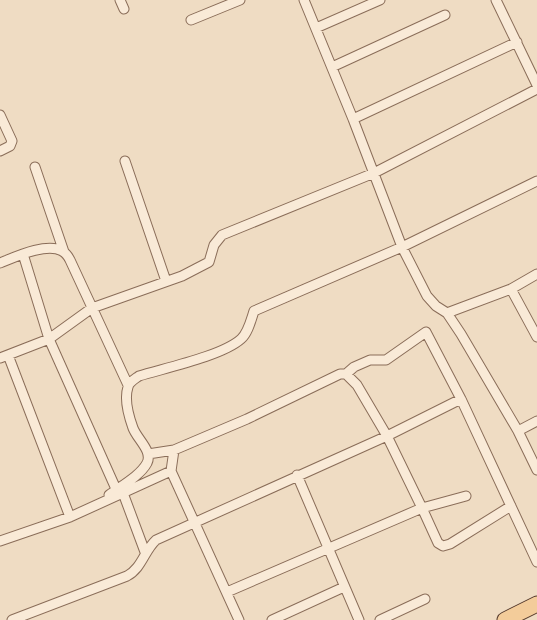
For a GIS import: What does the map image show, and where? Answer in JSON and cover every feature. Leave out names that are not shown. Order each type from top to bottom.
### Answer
[{"type":"main road","points":[[505,620],[537,604]]},
{"type":"street","points":[[120,0],[124,9]]},
{"type":"street","points":[[191,20],[240,0]]},
{"type":"street","points":[[304,0],[353,118],[402,247],[428,296],[436,306],[446,313],[518,431],[537,470]]},
{"type":"street","points":[[316,28],[380,0]]},
{"type":"street","points":[[496,0],[537,85]]},
{"type":"street","points":[[332,67],[445,15]]},
{"type":"street","points":[[353,118],[516,42]]},
{"type":"street","points":[[70,517],[4,357],[49,339],[92,308],[182,276],[209,262],[214,245],[222,235],[374,173],[537,89]]},
{"type":"street","points":[[0,115],[12,141],[10,146],[0,151]]},
{"type":"street","points":[[125,161],[166,281]]},
{"type":"street","points":[[35,167],[64,252],[70,260],[128,386],[127,403],[134,429],[148,454],[148,462],[120,491]]},
{"type":"street","points":[[128,386],[139,376],[229,347],[242,338],[254,311],[402,247],[537,181]]},
{"type":"street","points":[[0,263],[23,254],[49,248],[57,248],[64,252]]},
{"type":"street","points":[[23,254],[49,339],[120,491],[146,552]]},
{"type":"street","points":[[446,313],[510,288],[537,274]]},
{"type":"street","points":[[510,288],[537,337]]},
{"type":"street","points":[[148,454],[174,450],[247,419],[334,376],[346,374],[354,367],[370,360],[386,360],[426,332],[537,562]]},
{"type":"street","points":[[346,374],[357,385],[387,436],[438,543],[442,546],[450,544],[511,506]]},
{"type":"street","points":[[12,620],[127,576],[139,568],[146,552],[156,540],[387,436],[460,399]]},
{"type":"street","points":[[518,431],[537,421]]},
{"type":"street","points":[[174,450],[171,471],[240,620]]},
{"type":"street","points":[[0,541],[70,517],[97,505],[120,491],[171,471]]},
{"type":"street","points":[[298,475],[359,620]]},
{"type":"street","points":[[227,592],[422,508],[466,496]]},
{"type":"street","points":[[272,620],[344,587]]},
{"type":"street","points":[[380,620],[425,599]]}]
